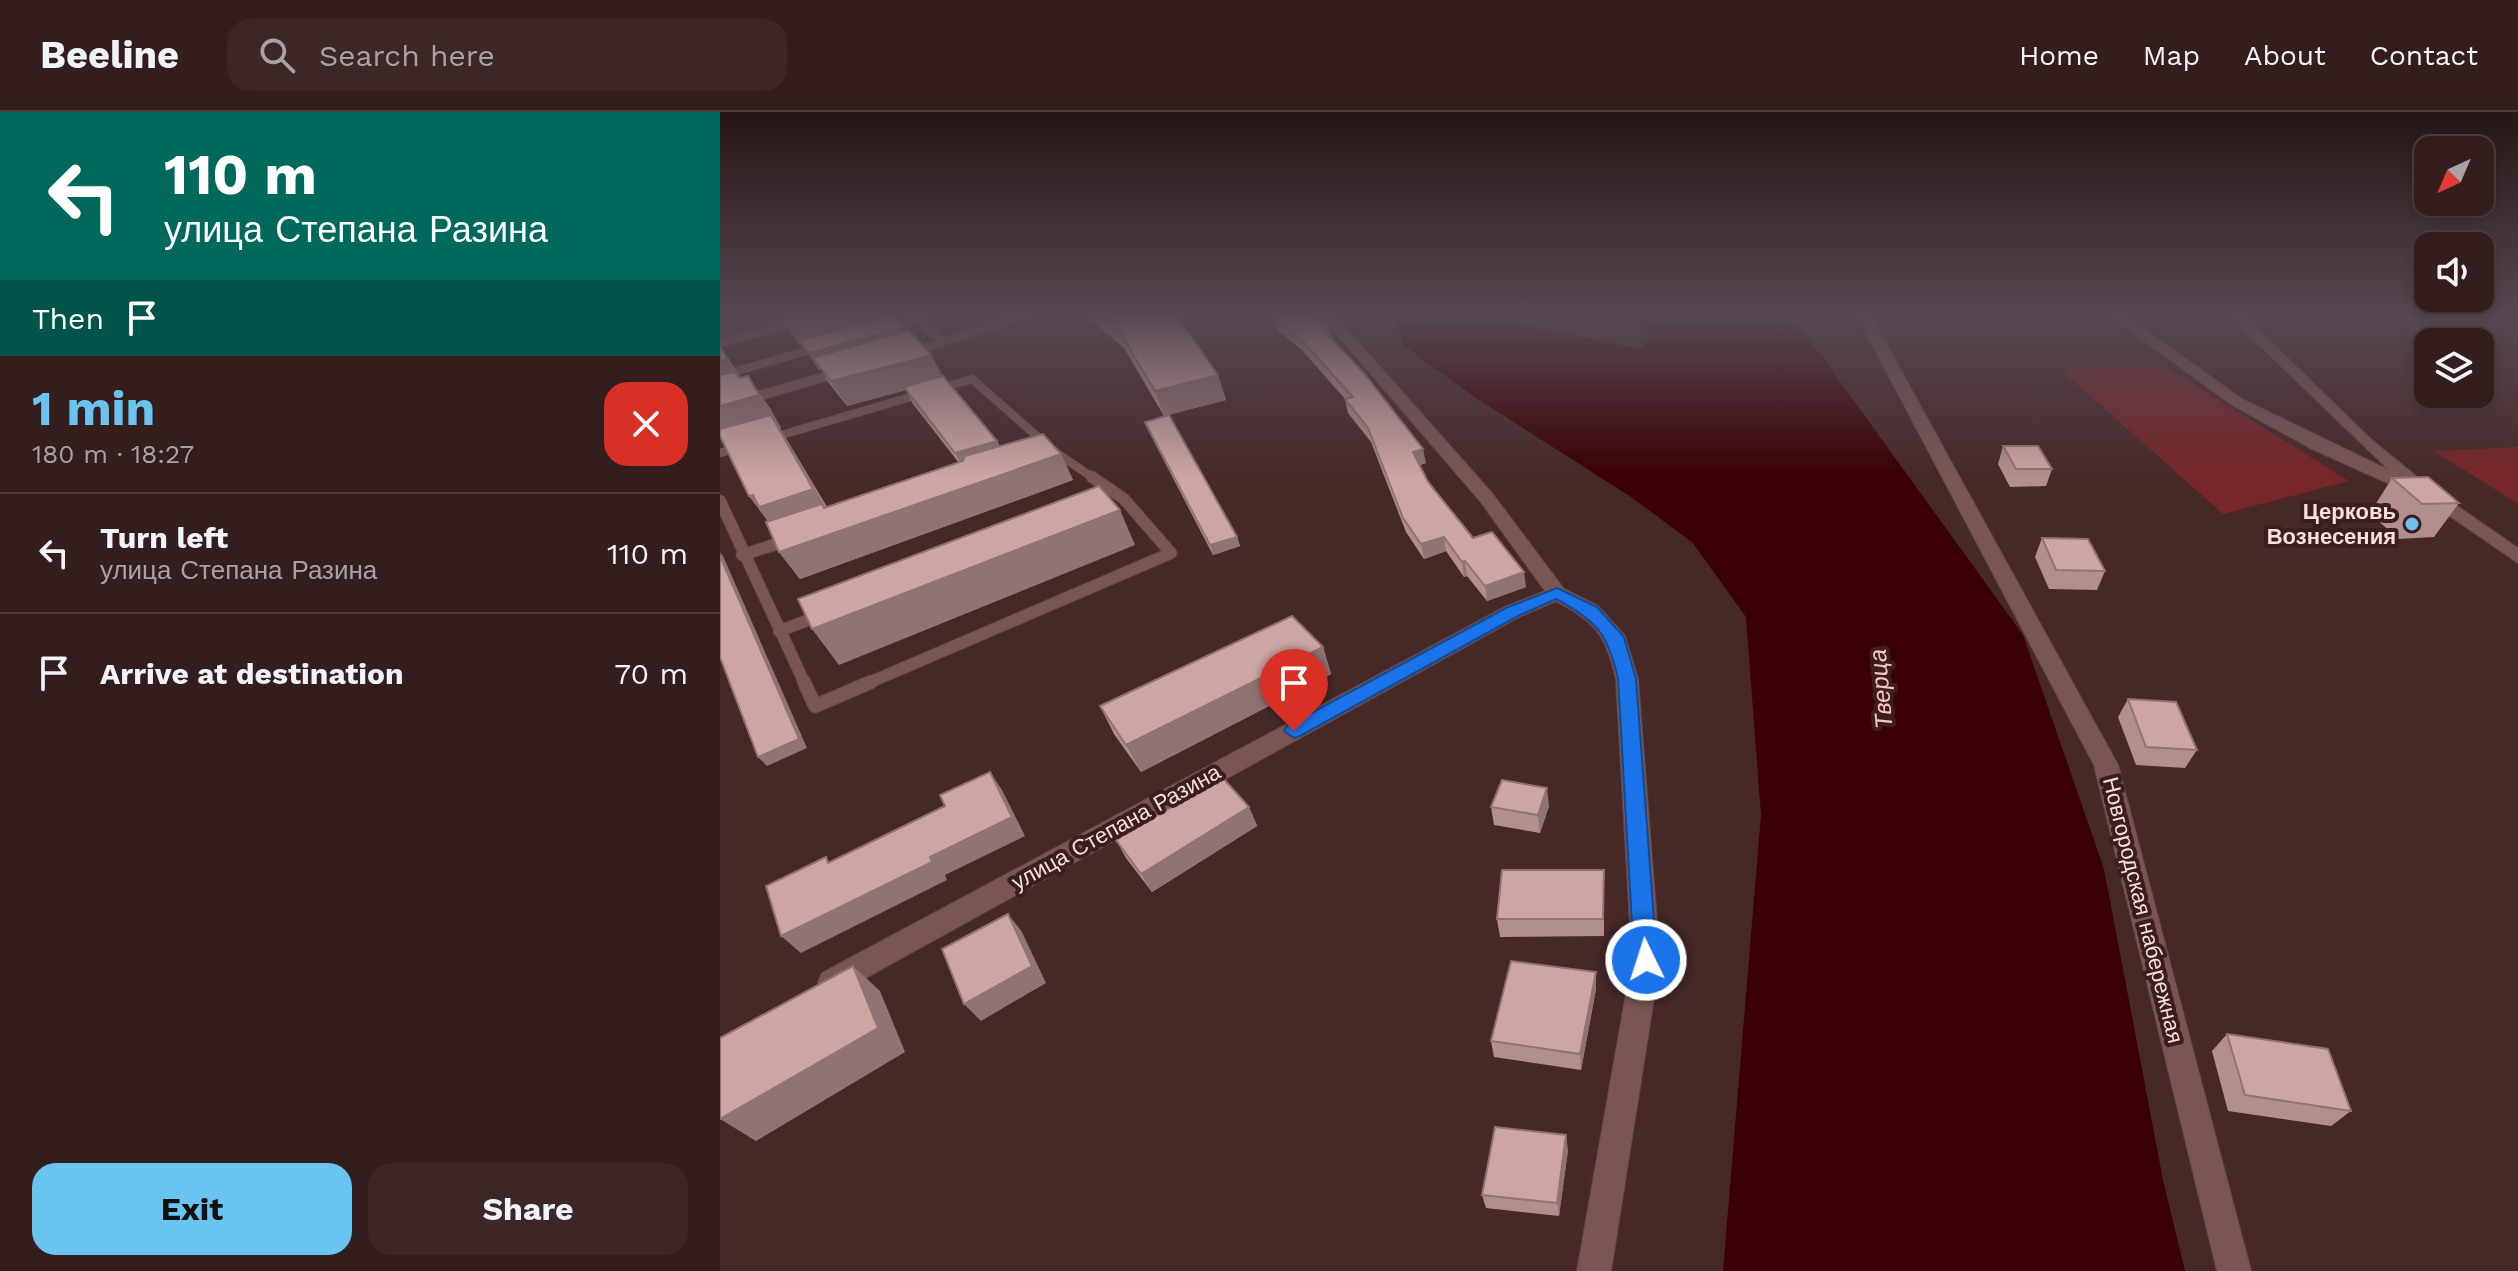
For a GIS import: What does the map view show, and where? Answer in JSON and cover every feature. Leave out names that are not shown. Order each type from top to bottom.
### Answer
[{"type":"street","points":[[720,407],[848,370]]},
{"type":"street","points":[[1375,370],[1486,497],[1557,593],[1591,611],[1618,641],[1627,679],[1646,960],[1594,1271]]},
{"type":"street","name":"Новгородская набережная","points":[[1893,370],[2106,765],[2234,1271]]},
{"type":"street","points":[[2192,370],[2237,402],[2318,445],[2425,492]]},
{"type":"street","points":[[2291,370],[2367,444],[2425,492],[2518,557]]},
{"type":"street","name":"улица Степана Разина","points":[[803,998],[1512,612],[1557,593]]},
{"type":"lane","points":[[720,376],[740,370]]},
{"type":"lane","points":[[720,501],[742,555],[815,706],[1171,553],[1124,499],[1052,450],[972,379],[764,440]]},
{"type":"lane","points":[[720,453],[750,444]]},
{"type":"lane","points":[[1038,455],[1052,450]]},
{"type":"lane","points":[[1110,504],[1124,499]]},
{"type":"lane","points":[[742,555],[801,535]]},
{"type":"lane","points":[[779,631],[836,609]]},
{"type":"shaded area","points":[[2061,370],[2171,370],[2349,481],[2223,514]]},
{"type":"shaded area","points":[[2518,447],[2518,504],[2434,451]]},
{"type":"water","name":"Тверца","points":[[1437,370],[1832,370],[2023,635],[2104,869],[2163,1180],[2185,1271],[1723,1271],[1761,815],[1746,617],[1692,542],[1631,497]]},
{"type":"building","points":[[822,370],[874,370],[831,381]]},
{"type":"building","points":[[1143,370],[1215,370],[1218,375],[1155,391]]},
{"type":"building","points":[[1329,370],[1361,370],[1423,449],[1413,452],[1428,482],[1473,538],[1492,532],[1524,572],[1485,586],[1444,537],[1421,544],[1403,518],[1368,428],[1345,399],[1353,397]]},
{"type":"building","points":[[735,372],[739,378],[748,376],[759,395],[720,406],[720,375]]},
{"type":"building","points":[[943,376],[997,441],[955,453],[904,387]]},
{"type":"building","points":[[771,415],[813,489],[759,507],[753,495],[749,496],[720,436],[720,429]]},
{"type":"building","points":[[1169,415],[1237,537],[1210,545],[1145,422]]},
{"type":"building","points":[[1043,434],[1061,454],[779,552],[766,522],[822,504],[824,508],[963,461],[965,456]]},
{"type":"building","points":[[2003,446],[2038,446],[2052,469],[2016,469]]},
{"type":"building","points":[[2428,477],[2459,503],[2422,504],[2392,478]]},
{"type":"building","points":[[1099,486],[1120,510],[812,629],[798,599]]},
{"type":"building","points":[[2042,538],[2088,539],[2105,571],[2056,570]]},
{"type":"building","points":[[720,556],[799,739],[758,757],[720,657]]},
{"type":"building","points":[[1292,616],[1323,647],[1126,745],[1100,706]]},
{"type":"building","points":[[2128,699],[2176,702],[2197,750],[2146,747]]},
{"type":"building","points":[[990,772],[1012,817],[930,857],[932,862],[781,936],[766,886],[826,857],[828,863],[945,806],[940,795]]},
{"type":"building","points":[[1222,777],[1249,807],[1141,874],[1116,840]]},
{"type":"building","points":[[1502,780],[1547,788],[1538,815],[1491,807]]},
{"type":"building","points":[[1502,870],[1604,870],[1603,919],[1497,919]]},
{"type":"building","points":[[1008,914],[1032,966],[964,1004],[942,949]]},
{"type":"building","points":[[1511,961],[1596,972],[1580,1054],[1491,1041]]},
{"type":"building","points":[[853,966],[878,1028],[720,1119],[720,1038]]},
{"type":"building","points":[[2227,1034],[2328,1049],[2351,1111],[2245,1095]]},
{"type":"building","points":[[1495,1127],[1566,1135],[1557,1203],[1482,1195]]},
{"type":"place","name":"Церковь Вознесения","points":[[2412,524]]},
{"type":"route","points":[[1294,731],[1512,612],[1557,593],[1591,611],[1618,641],[1627,679],[1646,960]]}]
